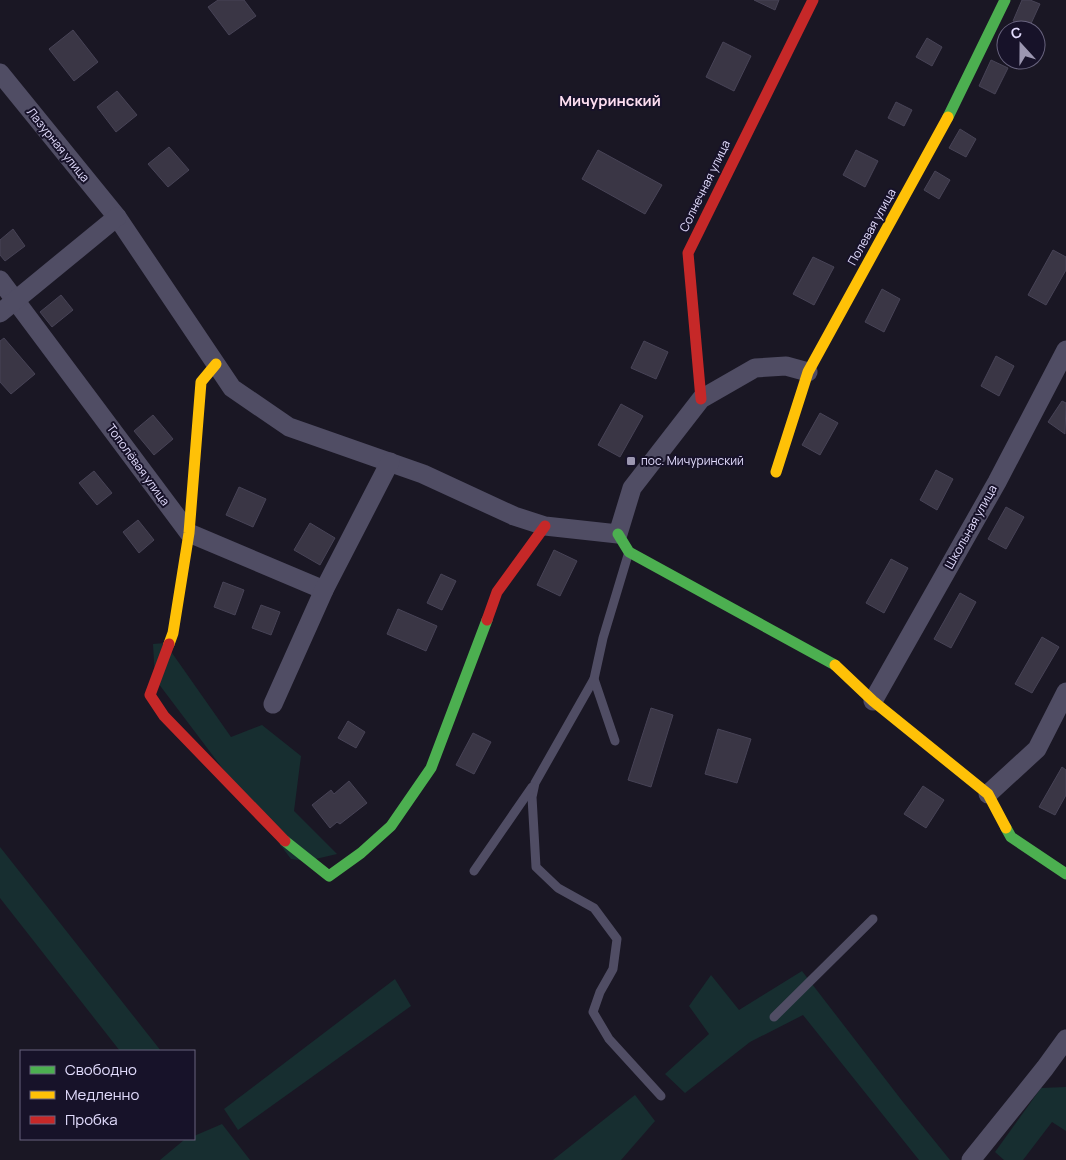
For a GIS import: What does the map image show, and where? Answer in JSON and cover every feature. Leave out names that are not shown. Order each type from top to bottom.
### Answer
[{"type":"street","name":"Солнечная улица","points":[[701,399],[688,253],[813,0]]},
{"type":"street","name":"Полевая улица","points":[[776,472],[808,372],[952,108],[1006,0]]},
{"type":"street","name":"Лазурная улица","points":[[0,73],[117,217],[232,388],[289,427],[423,474],[514,516],[545,526],[618,534]]},
{"type":"street","points":[[0,313],[117,217]]},
{"type":"street","name":"Тополёвая улица","points":[[0,280],[189,533]]},
{"type":"street","name":"Школьная улица","points":[[873,701],[997,482],[1066,350]]},
{"type":"street","points":[[216,364],[201,382],[189,533],[173,633],[150,694],[164,716],[278,836],[329,876],[362,853],[391,826],[430,768],[497,592],[545,526]]},
{"type":"street","points":[[808,372],[786,366],[755,368],[701,399],[632,488],[618,534],[629,552],[832,663],[873,701],[988,794],[1011,837],[1066,874]]},
{"type":"street","points":[[273,704],[324,590],[390,462]]},
{"type":"street","points":[[189,533],[324,590]]},
{"type":"street","points":[[988,794],[1037,749],[1066,692]]},
{"type":"street","points":[[971,1160],[1066,1039]]},
{"type":"lane","points":[[474,871],[535,783],[594,680],[603,638],[629,552]]},
{"type":"lane","points":[[594,680],[615,741]]},
{"type":"lane","points":[[535,783],[532,797],[536,867],[558,888],[594,908],[617,939],[613,969],[600,992],[592,1012],[609,1039],[661,1096]]},
{"type":"lane","points":[[774,1017],[873,919]]},
{"type":"green space","points":[[165,643],[231,737],[262,725],[301,756],[294,811],[337,854],[307,861],[291,859],[155,679],[153,644]]},
{"type":"green space","points":[[0,847],[160,1050],[119,1050],[0,898]]},
{"type":"green space","points":[[802,971],[950,1160],[919,1160],[803,1015],[750,1042],[685,1093],[665,1074],[709,1034],[689,1006],[711,975],[739,1010]]},
{"type":"green space","points":[[395,979],[411,1006],[238,1130],[224,1109]]},
{"type":"green space","points":[[1066,1087],[1066,1131],[1052,1122],[1023,1160],[1004,1160],[995,1152],[1041,1088]]},
{"type":"green space","points":[[635,1095],[655,1121],[621,1160],[553,1160]]},
{"type":"green space","points":[[222,1124],[250,1160],[160,1160],[184,1140],[195,1140],[195,1136]]},
{"type":"building","points":[[218,0],[244,0],[256,16],[229,35],[208,7]]},
{"type":"building","points":[[754,0],[779,0],[775,10]]},
{"type":"building","points":[[1022,0],[1030,0],[1040,4],[1033,20],[1013,20]]},
{"type":"building","points":[[73,30],[98,62],[74,81],[49,49]]},
{"type":"building","points":[[927,38],[942,47],[932,66],[916,57]]},
{"type":"building","points":[[723,42],[751,56],[734,91],[706,77]]},
{"type":"building","points":[[991,60],[996,62],[996,70],[1007,70],[995,94],[979,86]]},
{"type":"building","points":[[117,91],[137,115],[116,132],[97,107]]},
{"type":"building","points":[[896,102],[912,110],[904,126],[888,118]]},
{"type":"building","points":[[960,129],[976,139],[966,157],[949,148]]},
{"type":"building","points":[[169,147],[189,170],[168,187],[148,164]]},
{"type":"building","points":[[598,150],[662,185],[645,214],[582,179]]},
{"type":"building","points":[[856,150],[878,161],[865,187],[843,175]]},
{"type":"building","points":[[935,171],[950,180],[939,199],[924,190]]},
{"type":"building","points":[[13,229],[25,246],[5,261],[0,255],[0,240]]},
{"type":"building","points":[[1053,250],[1066,257],[1066,270],[1046,305],[1028,295]]},
{"type":"building","points":[[813,257],[834,267],[814,305],[793,294]]},
{"type":"building","points":[[882,289],[900,299],[884,332],[865,322]]},
{"type":"building","points":[[61,295],[73,310],[52,327],[40,312]]},
{"type":"building","points":[[4,338],[35,374],[11,394],[0,382],[0,341]]},
{"type":"building","points":[[644,341],[668,352],[656,379],[631,368]]},
{"type":"building","points":[[996,356],[1014,366],[999,396],[981,386]]},
{"type":"building","points":[[1062,401],[1066,403],[1065,434],[1048,422]]},
{"type":"building","points":[[621,404],[643,416],[620,457],[598,445]]},
{"type":"building","points":[[820,413],[838,423],[820,455],[802,445]]},
{"type":"building","points":[[153,415],[173,439],[154,455],[134,431]]},
{"type":"building","points":[[936,470],[953,479],[937,510],[920,500]]},
{"type":"building","points":[[94,471],[112,493],[97,505],[79,483]]},
{"type":"building","points":[[239,487],[266,499],[253,527],[226,515]]},
{"type":"building","points":[[1006,507],[1024,517],[1006,549],[988,539]]},
{"type":"building","points":[[138,520],[154,540],[139,553],[123,532]]},
{"type":"building","points":[[310,523],[335,538],[320,565],[294,550]]},
{"type":"building","points":[[554,550],[577,561],[560,596],[537,585]]},
{"type":"building","points":[[891,559],[908,568],[884,613],[866,603]]},
{"type":"building","points":[[441,574],[456,581],[442,610],[427,603]]},
{"type":"building","points":[[223,582],[244,590],[235,615],[214,607]]},
{"type":"building","points":[[960,593],[976,602],[951,648],[934,639]]},
{"type":"building","points":[[261,605],[280,612],[271,635],[252,628]]},
{"type":"building","points":[[398,609],[437,626],[426,651],[387,634]]},
{"type":"building","points":[[1042,637],[1059,647],[1032,693],[1015,684]]},
{"type":"building","points":[[651,708],[673,715],[651,787],[628,780]]},
{"type":"building","points":[[348,721],[365,732],[356,748],[338,738]]},
{"type":"building","points":[[718,729],[751,739],[737,783],[705,774]]},
{"type":"building","points":[[473,733],[491,742],[474,774],[456,765]]},
{"type":"building","points":[[1062,767],[1066,770],[1066,795],[1055,815],[1039,807]]},
{"type":"building","points":[[349,781],[367,803],[340,824],[337,822],[330,828],[312,805],[331,790],[334,794]]},
{"type":"building","points":[[923,786],[944,800],[926,828],[904,814]]},
{"type":"traffic: fast","points":[[948,117],[1005,0]]},
{"type":"traffic: fast","points":[[618,534],[629,552],[835,665]]},
{"type":"traffic: fast","points":[[285,841],[329,876],[361,853],[391,826],[431,768],[487,620]]},
{"type":"traffic: fast","points":[[1006,828],[1011,837],[1066,874]]},
{"type":"traffic: slow","points":[[776,472],[808,372],[948,117]]},
{"type":"traffic: slow","points":[[169,644],[173,633],[189,533],[201,382],[216,364]]},
{"type":"traffic: slow","points":[[835,665],[873,701],[988,794],[1006,828]]},
{"type":"traffic: jam","points":[[701,399],[688,253],[813,0]]},
{"type":"traffic: jam","points":[[487,620],[497,592],[545,526]]},
{"type":"traffic: jam","points":[[169,644],[150,695],[164,716],[285,841]]},
{"type":"place","name":"пос. Мичуринский","points":[[631,461]]},
{"type":"district","name":"Мичуринский","points":[[610,101]]}]
